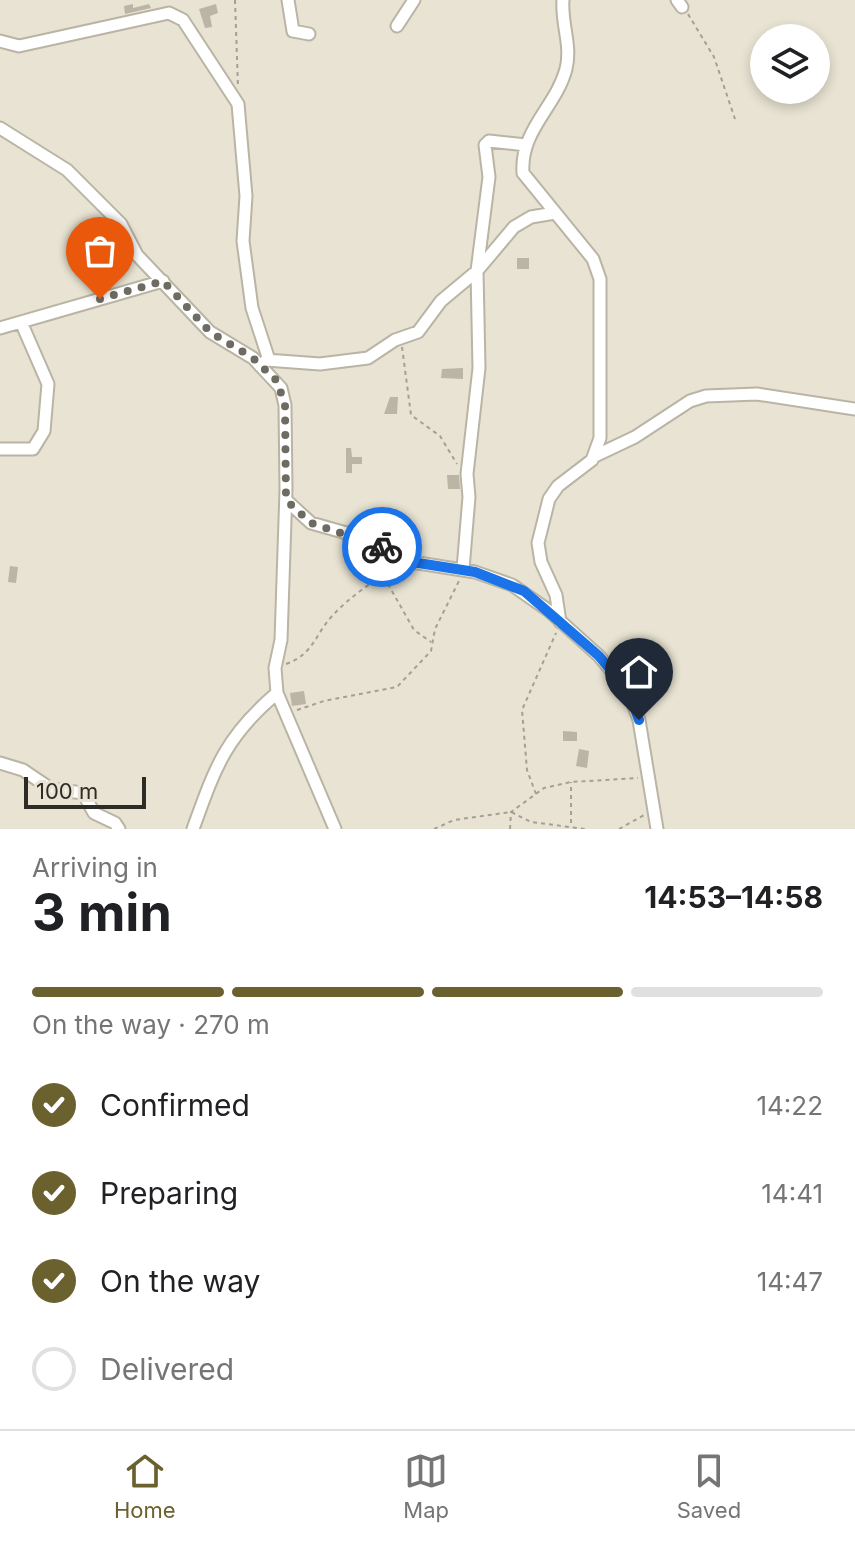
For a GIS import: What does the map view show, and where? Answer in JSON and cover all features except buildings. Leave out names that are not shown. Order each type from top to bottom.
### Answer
[{"type":"street","points":[[288,0],[293,31],[309,34]]},
{"type":"street","points":[[397,26],[414,0]]},
{"type":"street","points":[[563,0],[562,14],[568,41],[565,70],[526,145],[522,162],[524,178],[593,259],[600,279],[602,407],[600,438],[594,456]]},
{"type":"street","points":[[0,41],[19,46],[172,13],[189,28],[238,104],[246,196],[243,241],[252,308],[269,360]]},
{"type":"street","points":[[0,128],[28,143],[79,181],[121,224],[137,255],[210,332],[253,358],[277,381],[283,395],[286,500],[281,640],[275,668],[277,693],[288,712],[335,829]]},
{"type":"street","points":[[463,569],[469,497],[467,474],[479,368],[477,271],[489,177],[486,143],[526,145]]},
{"type":"street","points":[[253,358],[351,363],[368,358],[401,338],[418,332],[441,301],[477,271],[514,227],[531,217],[555,213]]},
{"type":"street","points":[[1,325],[163,281]]},
{"type":"street","points":[[0,449],[33,449],[44,431],[47,380],[21,322]]},
{"type":"street","points":[[560,622],[554,588],[541,562],[538,543],[542,519],[558,486],[594,456],[635,437],[690,401],[706,396],[757,394],[855,409]]},
{"type":"street","points":[[286,500],[311,523],[357,536],[412,562],[463,569],[524,591],[599,656],[629,692],[639,720],[657,829]]},
{"type":"street","points":[[193,829],[215,766],[232,738],[277,693]]},
{"type":"street","points":[[0,763],[23,770],[51,789],[83,793],[94,813],[111,820],[119,829]]},
{"type":"path","points":[[235,0],[238,104]]},
{"type":"path","points":[[679,3],[706,40],[735,119]]},
{"type":"path","points":[[401,338],[411,415],[440,436],[453,461],[467,474]]},
{"type":"path","points":[[275,668],[308,652],[330,618],[384,576],[412,562]]},
{"type":"path","points":[[288,712],[344,696],[390,690],[413,673],[431,651],[463,569]]},
{"type":"path","points":[[384,576],[414,630],[432,642]]},
{"type":"path","points":[[536,794],[527,770],[522,710],[560,622]]},
{"type":"path","points":[[434,829],[454,820],[511,812],[536,794],[571,782],[648,778]]},
{"type":"path","points":[[571,782],[571,825]]},
{"type":"path","points":[[621,828],[654,809]]},
{"type":"path","points":[[511,812],[531,822],[585,829]]},
{"type":"path","points":[[510,829],[511,812]]},
{"type":"way so far","points":[[100,299],[163,281],[210,332],[265,368],[281,388],[285,405],[286,500],[311,523],[357,536],[382,547]]},
{"type":"route","points":[[382,547],[412,562],[475,572],[524,591],[599,656],[629,692],[639,720]]}]
